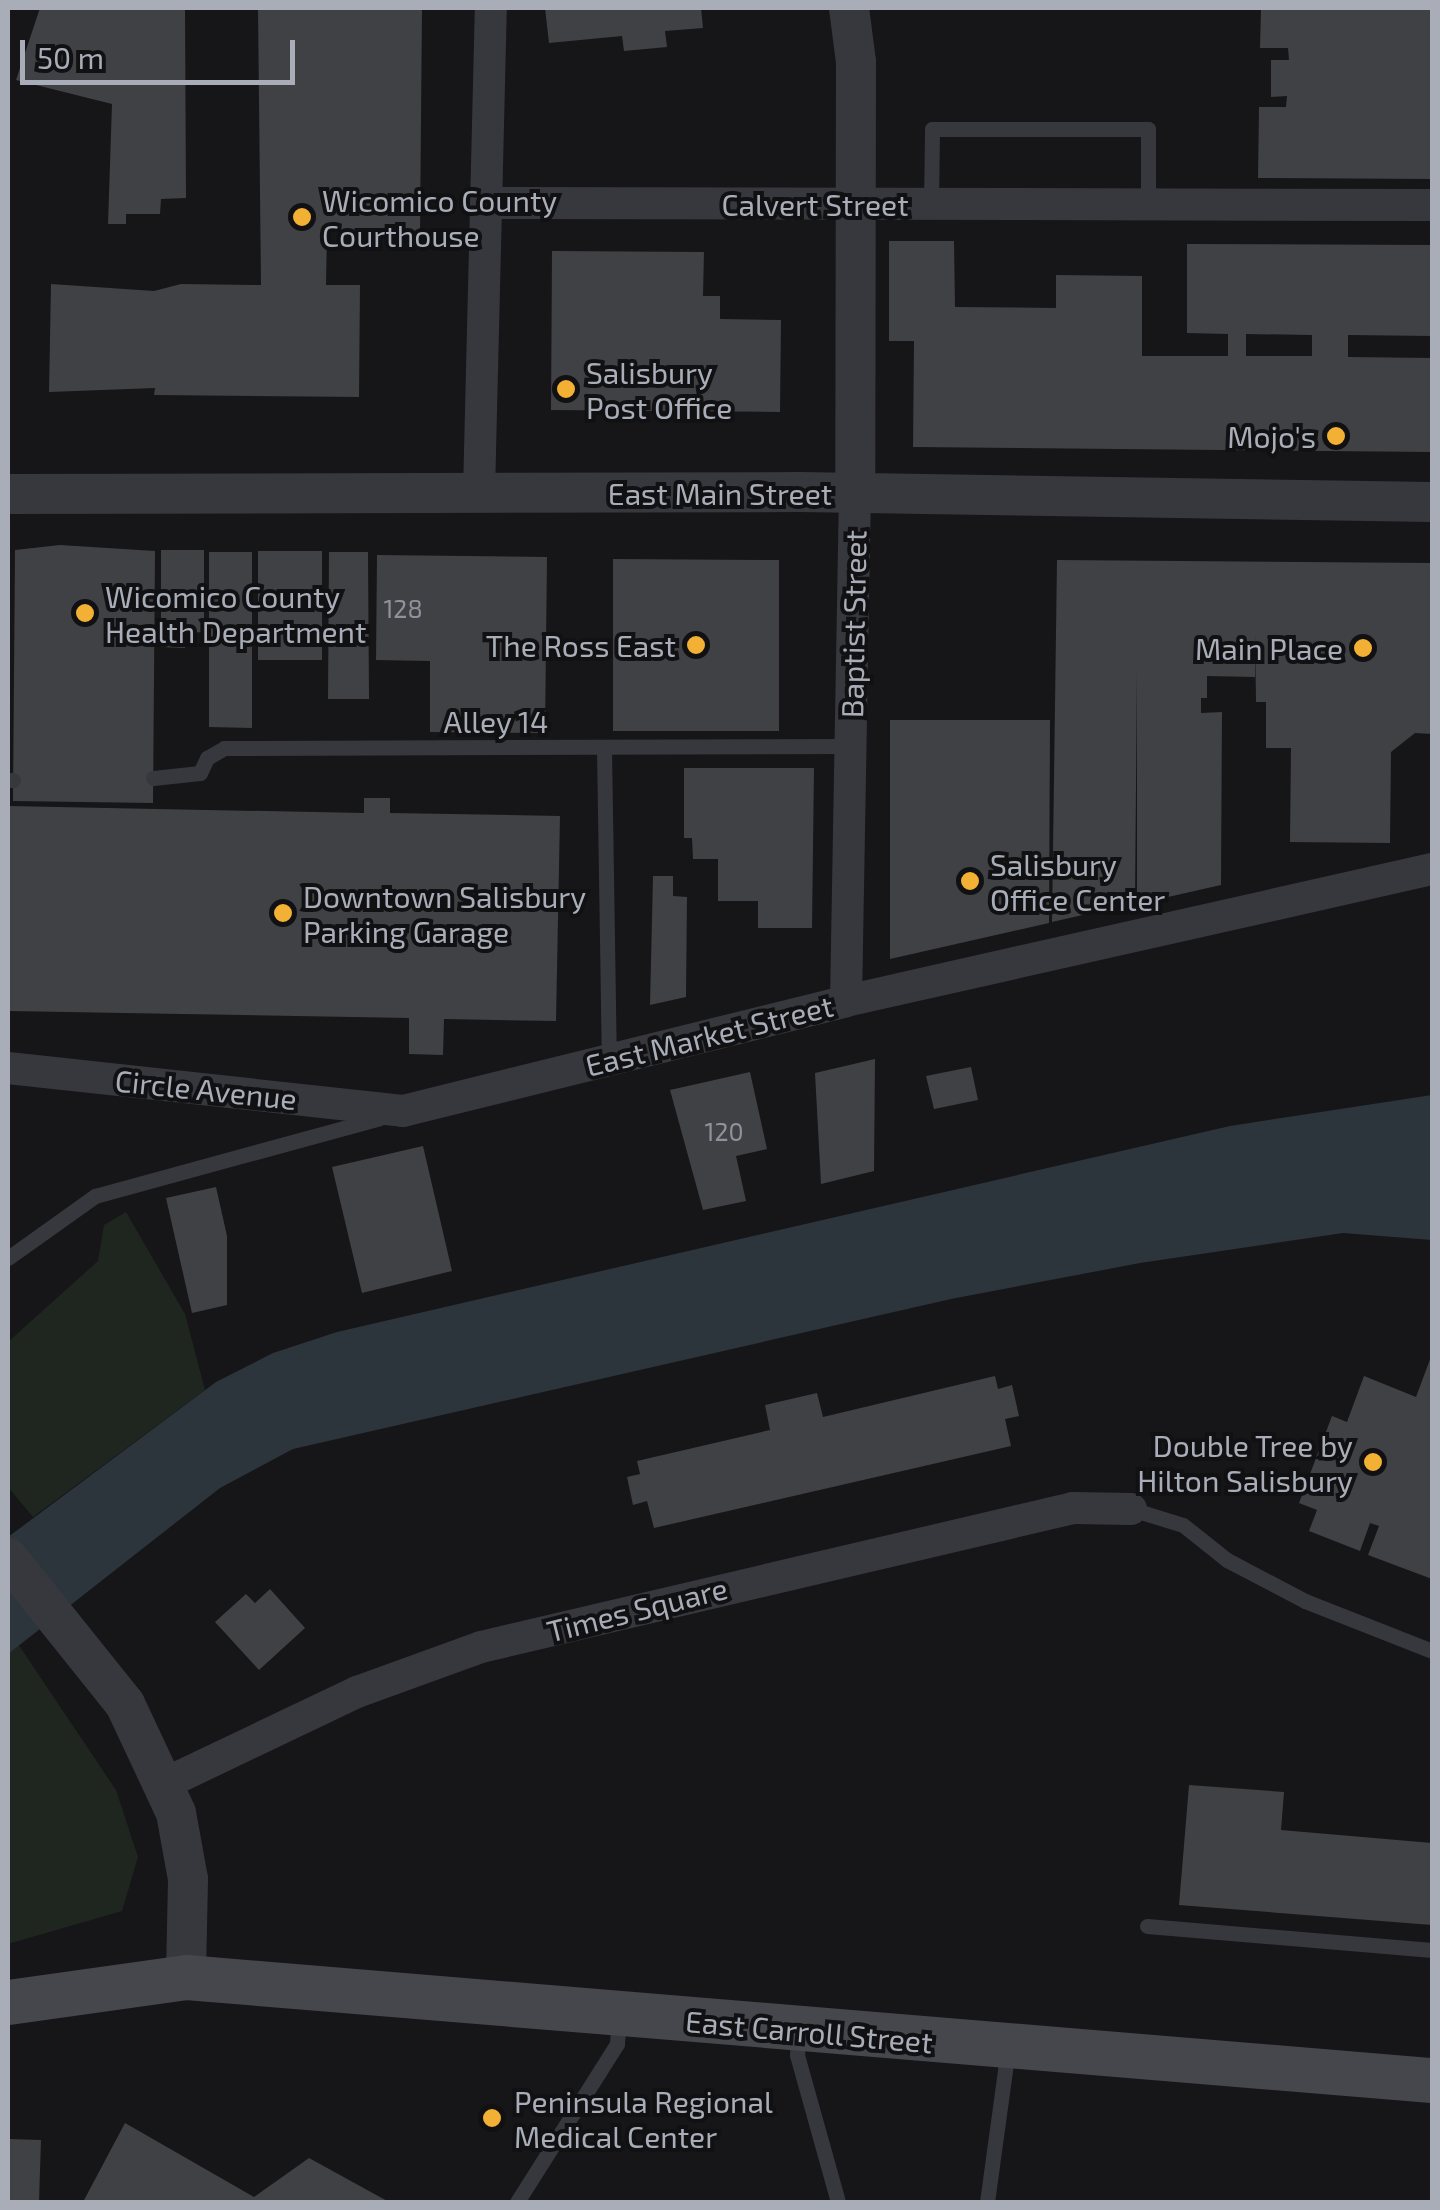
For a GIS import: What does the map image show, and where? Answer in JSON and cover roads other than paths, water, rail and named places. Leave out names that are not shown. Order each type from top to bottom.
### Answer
[{"type":"main road","name":"East Carroll Street","points":[[8,2002],[186,1977],[1008,2048],[1432,2080]]},
{"type":"street","points":[[479,493],[490,8]]},
{"type":"street","name":"Baptist Street","points":[[846,1001],[855,493],[856,62],[849,8]]},
{"type":"street","name":"Calvert Street","points":[[486,203],[1432,205]]},
{"type":"street","name":"East Main Street","points":[[8,494],[855,493],[1432,502]]},
{"type":"street","name":"East Market Street","points":[[404,1112],[846,1001],[1432,869]]},
{"type":"street","name":"Circle Avenue","points":[[8,1068],[404,1112]]},
{"type":"street","name":"Times Square","points":[[164,1784],[356,1692],[481,1647],[1072,1508],[1132,1509]]},
{"type":"street","points":[[8,1558],[125,1704],[164,1784],[188,1879],[186,1977]]},
{"type":"lane","points":[[931,204],[932,129],[1148,129],[1148,205]]},
{"type":"lane","name":"Alley 14","points":[[153,778],[200,772],[207,758],[224,748],[850,746]]},
{"type":"lane","points":[[604,749],[609,1060]]},
{"type":"lane","name":"East Market Street","points":[[8,1258],[95,1196],[404,1112]]},
{"type":"lane","points":[[1132,1509],[1183,1525],[1227,1560],[1305,1601],[1432,1651]]},
{"type":"lane","points":[[1146,1926],[1432,1950]]},
{"type":"lane","points":[[517,2202],[617,2044],[619,2015]]},
{"type":"lane","points":[[798,2030],[797,2056],[838,2202]]},
{"type":"lane","points":[[987,2202],[1008,2048]]},
{"type":"place","name":"Wicomico County Courthouse","points":[[302,217]]},
{"type":"place","name":"Salisbury Post Office","points":[[566,389]]},
{"type":"place","name":"Mojo's","points":[[1336,436]]},
{"type":"place","name":"Wicomico County Health Department","points":[[85,613]]},
{"type":"place","name":"The Ross East","points":[[696,645]]},
{"type":"place","name":"Main Place","points":[[1363,648]]},
{"type":"place","name":"Salisbury Office Center","points":[[970,881]]},
{"type":"place","name":"Downtown Salisbury Parking Garage","points":[[283,913]]},
{"type":"place","name":"Double Tree by Hilton Salisbury","points":[[1373,1462]]},
{"type":"place","name":"Peninsula Regional Medical Center","points":[[492,2118]]}]
